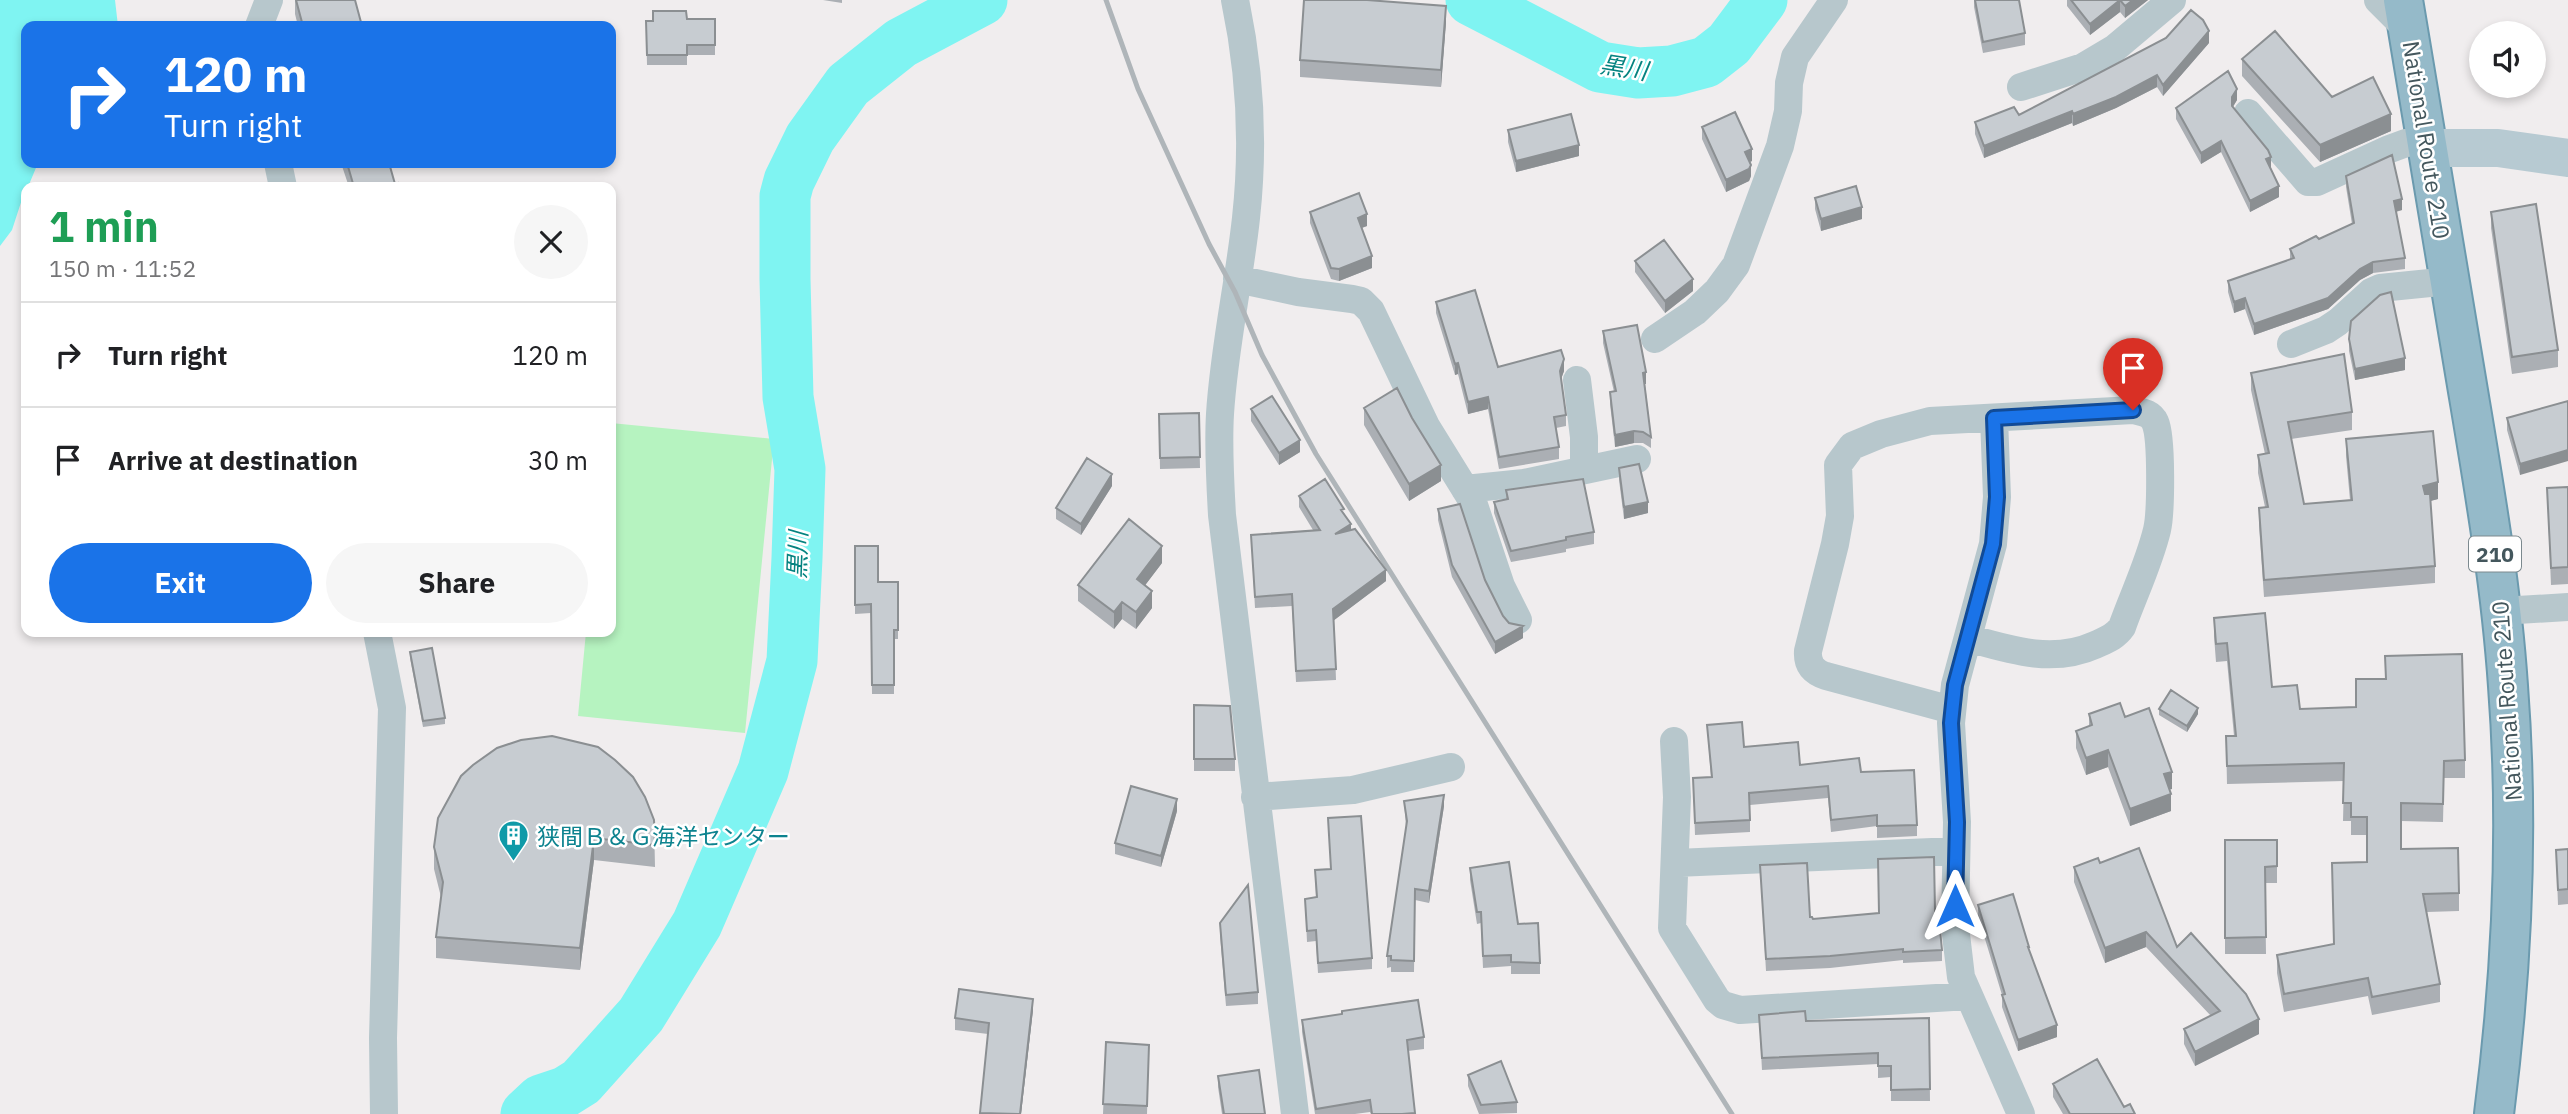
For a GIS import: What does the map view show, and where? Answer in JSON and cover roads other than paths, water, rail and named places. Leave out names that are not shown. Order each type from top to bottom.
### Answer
[{"type":"highway","name":"National Route 210","points":[[2406,15],[2491,531],[2501,611],[2511,734],[2513,852],[2506,1002],[2494,1114]]},
{"type":"main road","points":[[2428,145],[2498,148],[2568,158]]},
{"type":"street","points":[[261,21],[269,0]]},
{"type":"street","points":[[1235,0],[1247,69],[1250,140],[1247,216],[1224,369],[1220,466],[1226,559],[1295,1114]]},
{"type":"street","points":[[1655,339],[1695,312],[1717,291],[1736,265],[1780,146],[1795,57],[1834,0]]},
{"type":"street","points":[[2021,87],[2083,67],[2115,48],[2172,0]]},
{"type":"street","points":[[2378,0],[2406,15]]},
{"type":"street","points":[[2248,113],[2308,183],[2317,182],[2406,143],[2428,145]]},
{"type":"street","points":[[1237,279],[1298,292],[1352,299],[1366,306],[1376,320],[1426,426],[1473,502],[1500,586],[1518,620]]},
{"type":"street","points":[[2291,344],[2326,330],[2371,292],[2380,288],[2450,281]]},
{"type":"street","points":[[1577,380],[1584,437],[1584,470]]},
{"type":"street","points":[[1952,710],[1818,674],[1809,664],[1808,651],[1838,525],[1838,465],[1852,446],[1910,425],[1930,421],[2133,410],[2145,412],[2154,420],[2157,431],[2157,530],[2122,627],[2112,637],[2074,652],[2044,655],[2025,654],[1968,638]]},
{"type":"street","points":[[1994,418],[1997,497],[1993,544],[1955,685],[1951,723],[1957,822],[1957,958],[1961,977],[2021,1114]]},
{"type":"street","points":[[1465,489],[1503,486],[1637,459]]},
{"type":"street","points":[[2501,611],[2568,607]]},
{"type":"street","points":[[378,637],[392,708],[383,1025],[384,1114]]},
{"type":"street","points":[[1674,741],[1677,797],[1672,928],[1717,1000],[1723,1005],[1740,1010],[1969,996]]},
{"type":"street","points":[[1255,797],[1353,790],[1451,766]]},
{"type":"street","points":[[1676,863],[1956,850]]},
{"type":"water","points":[[0,0],[115,0],[117,21],[21,21],[21,168],[36,168],[30,182],[21,182],[21,202],[12,230],[0,246]]},
{"type":"waterway","name":"黒川","points":[[526,1114],[541,1100],[565,1092],[581,1082],[641,1015],[697,924],[763,771],[792,661],[797,558],[800,469],[788,397],[785,279],[785,196],[789,181],[810,138],[848,85],[901,43],[982,0]]},
{"type":"waterway","name":"黒川","points":[[1471,0],[1600,67],[1638,73],[1672,71],[1706,62],[1729,44],[1762,0]]},
{"type":"railway","points":[[1106,0],[1138,89],[1209,244],[1235,292],[1262,355],[1316,454],[1732,1114]]},
{"type":"place","name":"狭間Ｂ＆Ｇ海洋センター","points":[[514,863]]}]
